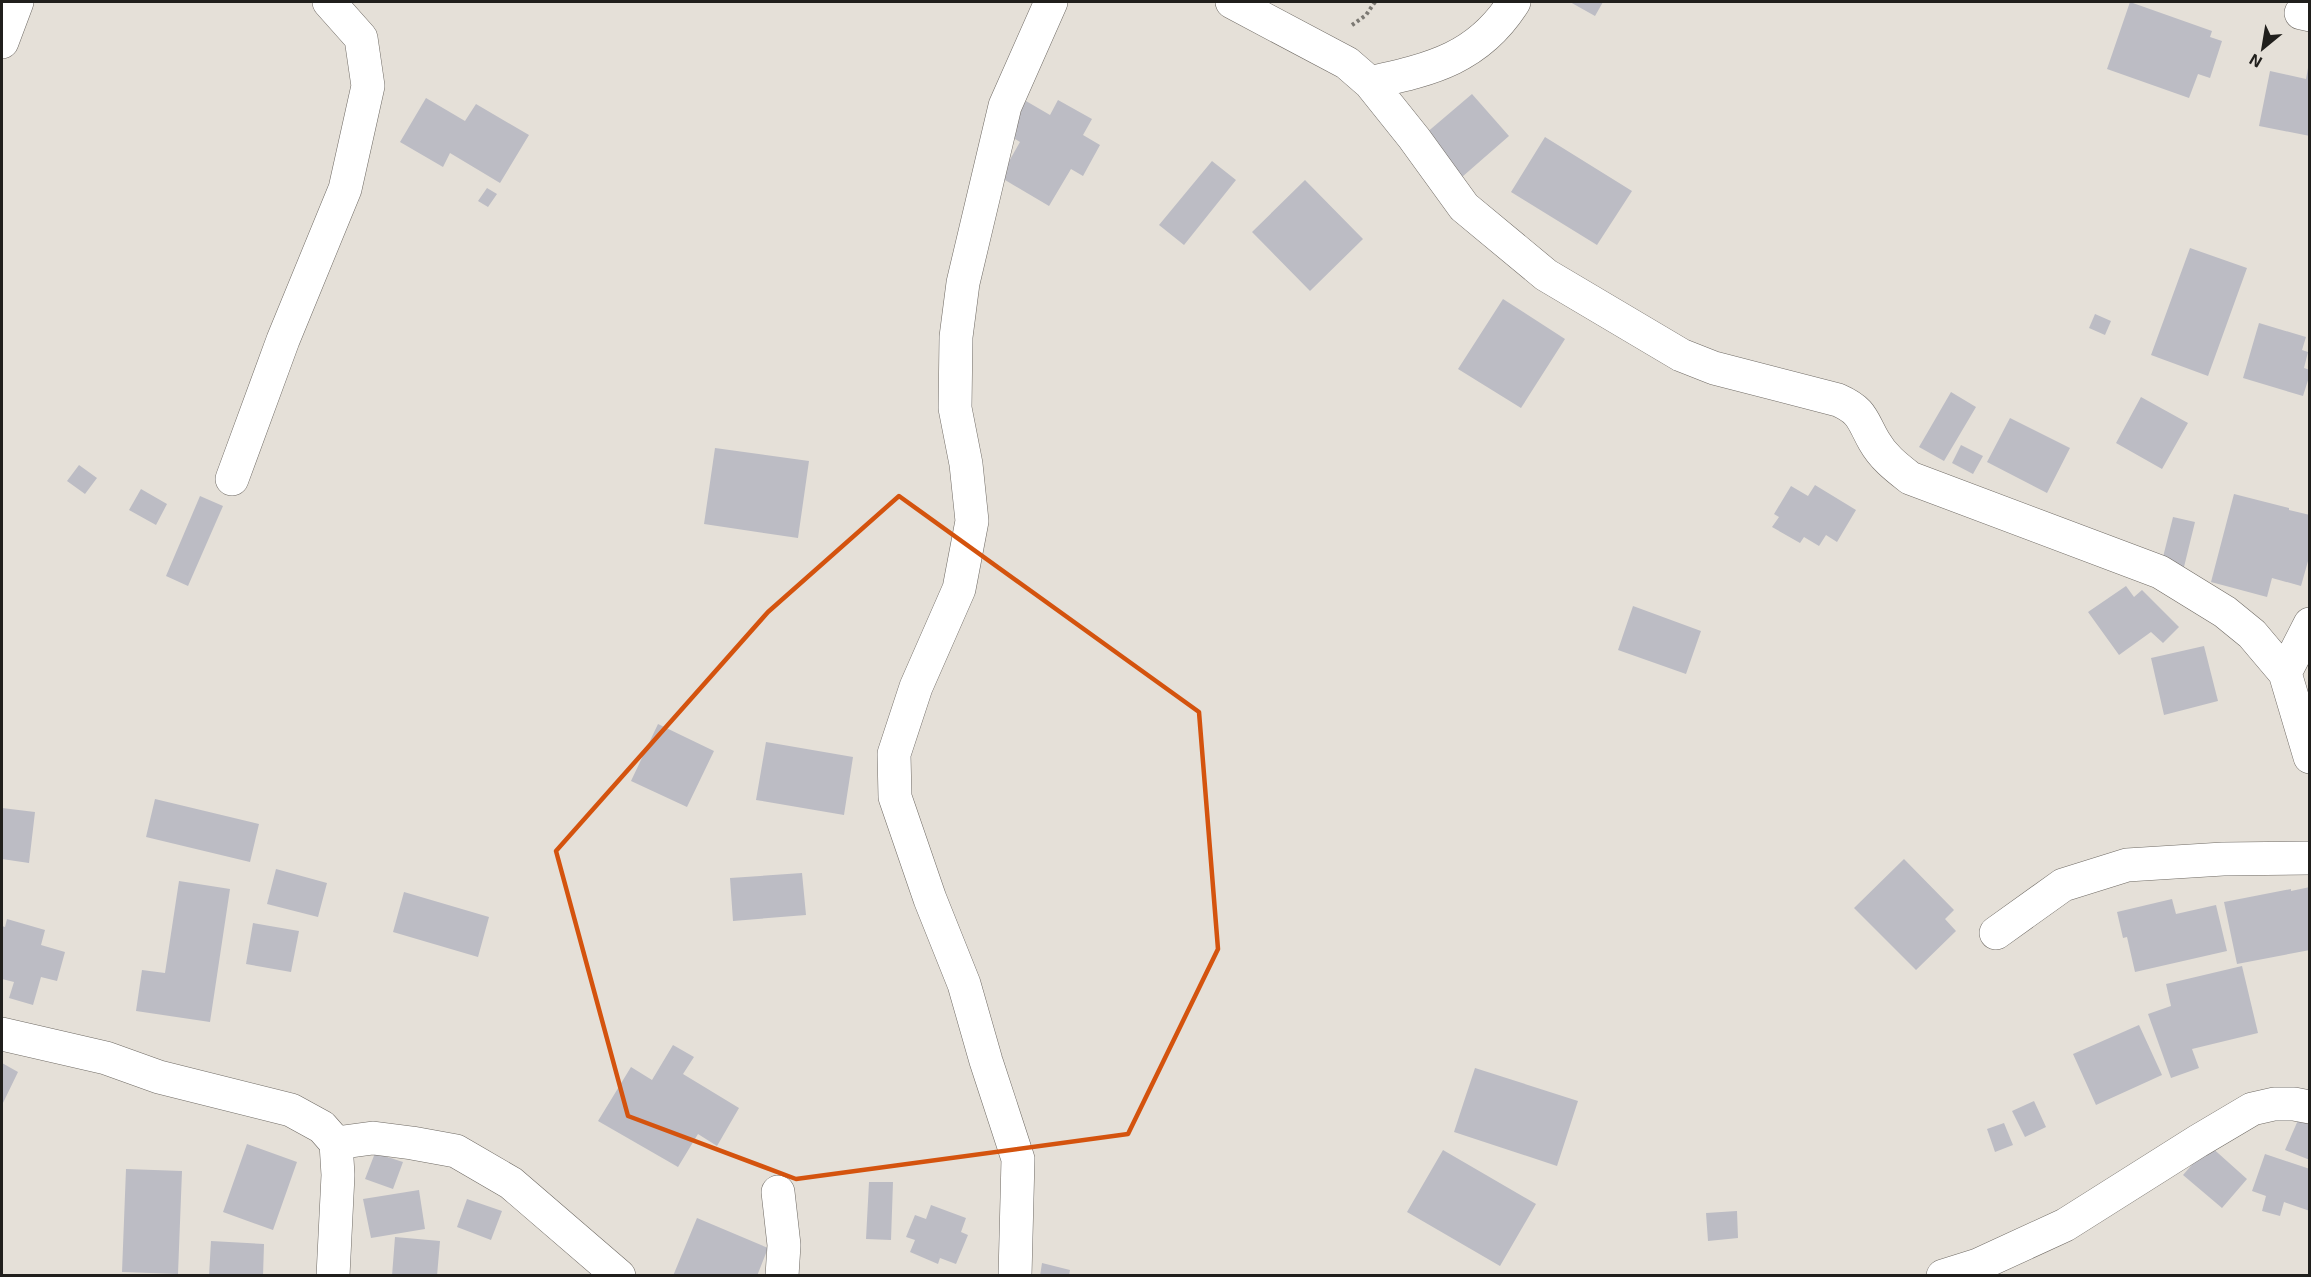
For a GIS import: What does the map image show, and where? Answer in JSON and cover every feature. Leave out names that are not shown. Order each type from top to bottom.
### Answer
[{"type":"street","points":[[2,42],[17,2]]},
{"type":"street","points":[[232,479],[283,340],[345,189],[368,86],[361,38],[329,2]]},
{"type":"street","points":[[1015,1275],[1018,1160],[964,984],[930,899],[895,797],[894,754],[916,687],[959,589],[972,521],[966,464],[955,408],[956,337],[963,284],[1005,106],[1051,2]]},
{"type":"street","points":[[1232,2],[1347,63],[1370,83],[1414,138],[1464,207],[1546,274],[1681,355],[1714,368],[1838,400],[1853,407],[1865,420],[1874,442],[1889,462],[1910,478],[2160,572],[2225,612],[2252,634],[2285,673],[2310,757]]},
{"type":"street","points":[[1370,83],[1418,72],[1451,60],[1473,46],[1494,28],[1514,2]]},
{"type":"street","points":[[2285,673],[2310,624]]},
{"type":"street","points":[[1996,933],[2063,885],[2127,865],[2223,859],[2310,858]]},
{"type":"street","points":[[2,1034],[106,1058],[159,1077],[291,1110],[322,1126],[336,1143],[338,1175],[333,1275]]},
{"type":"street","points":[[1943,1275],[1978,1265],[2065,1226],[2252,1109],[2274,1104],[2310,1107]]},
{"type":"street","points":[[336,1143],[373,1138],[456,1151],[511,1183],[619,1275]]},
{"type":"street","points":[[777,1192],[784,1245],[783,1275]]},
{"type":"highlighted area","points":[[899,496],[1199,712],[1218,949],[1128,1134],[796,1179],[628,1116],[556,851],[768,612]]},
{"type":"building","points":[[1570,2],[1603,2],[1595,16]]},
{"type":"building","points":[[2130,2],[2212,31],[2210,37],[2222,41],[2210,78],[2198,74],[2189,98],[2107,69]]},
{"type":"building","points":[[2308,68],[2310,136],[2259,126],[2270,71],[2306,79]]},
{"type":"building","points":[[1472,94],[1509,136],[1462,177],[1425,134]]},
{"type":"building","points":[[426,98],[465,121],[476,104],[529,135],[500,183],[450,153],[443,167],[400,142]]},
{"type":"building","points":[[1058,100],[1092,119],[1083,135],[1100,145],[1083,176],[1071,169],[1049,206],[1000,177],[1020,142],[1007,134],[1026,101],[1050,115]]},
{"type":"building","points":[[1545,137],[1632,191],[1597,245],[1511,192]]},
{"type":"building","points":[[1212,161],[1236,180],[1184,245],[1159,225]]},
{"type":"building","points":[[1305,180],[1363,239],[1310,291],[1252,232]]},
{"type":"building","points":[[487,188],[497,194],[488,207],[478,201]]},
{"type":"building","points":[[2190,248],[2247,268],[2208,376],[2151,355]]},
{"type":"building","points":[[1503,299],[1565,339],[1521,408],[1458,369]]},
{"type":"building","points":[[2095,314],[2111,321],[2105,335],[2089,328]]},
{"type":"building","points":[[2259,323],[2306,337],[2302,350],[2308,352],[2304,368],[2310,370],[2310,374],[2303,396],[2243,378]]},
{"type":"building","points":[[1951,392],[1976,407],[1944,461],[1919,447]]},
{"type":"building","points":[[2141,397],[2188,423],[2162,469],[2116,443]]},
{"type":"building","points":[[2010,418],[2070,448],[2047,493],[1987,462]]},
{"type":"building","points":[[1961,445],[1983,456],[1973,474],[1952,463]]},
{"type":"building","points":[[715,448],[809,461],[798,538],[704,524]]},
{"type":"building","points":[[79,465],[97,478],[85,494],[67,481]]},
{"type":"building","points":[[1815,485],[1856,510],[1837,542],[1826,535],[1819,546],[1804,537],[1800,543],[1772,527],[1779,517],[1774,514],[1791,486],[1808,496]]},
{"type":"building","points":[[141,489],[167,504],[156,525],[129,510]]},
{"type":"building","points":[[2234,494],[2310,515],[2310,554],[2301,586],[2272,578],[2267,597],[2211,582]]},
{"type":"building","points":[[200,496],[223,506],[188,586],[166,576]]},
{"type":"building","points":[[2173,517],[2195,522],[2183,571],[2161,565]]},
{"type":"building","points":[[2126,586],[2134,597],[2142,590],[2179,627],[2163,643],[2151,632],[2119,655],[2088,612]]},
{"type":"building","points":[[1633,606],[1701,631],[1686,674],[1618,650]]},
{"type":"building","points":[[2204,646],[2218,701],[2164,715],[2151,658]]},
{"type":"building","points":[[658,724],[714,751],[687,807],[631,781]]},
{"type":"building","points":[[766,742],[853,757],[844,815],[756,800]]},
{"type":"building","points":[[155,799],[259,824],[250,862],[146,837]]},
{"type":"building","points":[[2,808],[35,812],[29,863],[2,859]]},
{"type":"building","points":[[1904,859],[1954,910],[1945,919],[1956,931],[1916,970],[1854,908]]},
{"type":"building","points":[[276,869],[327,883],[318,917],[267,904]]},
{"type":"building","points":[[802,873],[806,915],[733,921],[730,878]]},
{"type":"building","points":[[179,881],[230,889],[210,1022],[136,1011],[142,970],[165,973]]},
{"type":"building","points":[[2310,887],[2310,950],[2237,964],[2224,902]]},
{"type":"building","points":[[404,892],[489,917],[478,957],[393,932]]},
{"type":"building","points":[[2172,899],[2176,914],[2216,905],[2227,951],[2135,972],[2127,937],[2123,938],[2117,912]]},
{"type":"building","points":[[7,919],[45,930],[41,945],[65,952],[57,981],[41,977],[33,1005],[9,998],[14,982],[2,979],[2,926],[5,927]]},
{"type":"building","points":[[253,923],[299,931],[291,972],[246,964]]},
{"type":"building","points":[[2242,966],[2258,1033],[2192,1049],[2199,1068],[2171,1078],[2148,1014],[2171,1006],[2166,984]]},
{"type":"building","points":[[2139,1025],[2162,1075],[2096,1105],[2073,1054]]},
{"type":"building","points":[[673,1045],[694,1057],[683,1074],[739,1108],[717,1146],[698,1134],[678,1167],[598,1121],[631,1067],[652,1080]]},
{"type":"building","points":[[2,1063],[18,1072],[2,1105]]},
{"type":"building","points":[[1475,1068],[1578,1101],[1557,1166],[1454,1132]]},
{"type":"building","points":[[2034,1101],[2046,1127],[2025,1137],[2012,1111]]},
{"type":"building","points":[[2302,1111],[2310,1115],[2310,1160],[2285,1150]]},
{"type":"building","points":[[2004,1123],[2013,1145],[1995,1152],[1987,1129]]},
{"type":"building","points":[[247,1144],[297,1162],[273,1230],[223,1212]]},
{"type":"building","points":[[2209,1145],[2247,1179],[2222,1208],[2183,1175]]},
{"type":"building","points":[[1443,1150],[1536,1204],[1500,1266],[1407,1212]]},
{"type":"building","points":[[375,1153],[403,1162],[393,1189],[365,1179]]},
{"type":"building","points":[[2265,1154],[2310,1169],[2310,1211],[2284,1202],[2280,1216],[2262,1211],[2266,1196],[2252,1191]]},
{"type":"building","points":[[126,1169],[182,1171],[178,1274],[122,1272]]},
{"type":"building","points":[[869,1182],[893,1182],[891,1240],[866,1239]]},
{"type":"building","points":[[419,1190],[425,1229],[371,1238],[363,1199]]},
{"type":"building","points":[[467,1199],[502,1211],[491,1240],[457,1227]]},
{"type":"building","points":[[931,1205],[966,1218],[961,1232],[968,1235],[956,1264],[940,1258],[938,1264],[910,1252],[915,1240],[906,1237],[915,1215],[926,1219]]},
{"type":"building","points":[[1737,1211],[1738,1238],[1708,1241],[1706,1213]]},
{"type":"building","points":[[697,1218],[768,1248],[757,1276],[673,1276]]},
{"type":"building","points":[[395,1237],[440,1241],[437,1276],[392,1276]]},
{"type":"building","points":[[211,1241],[264,1244],[263,1276],[209,1276]]},
{"type":"building","points":[[1042,1263],[1070,1270],[1069,1276],[1040,1276]]}]
